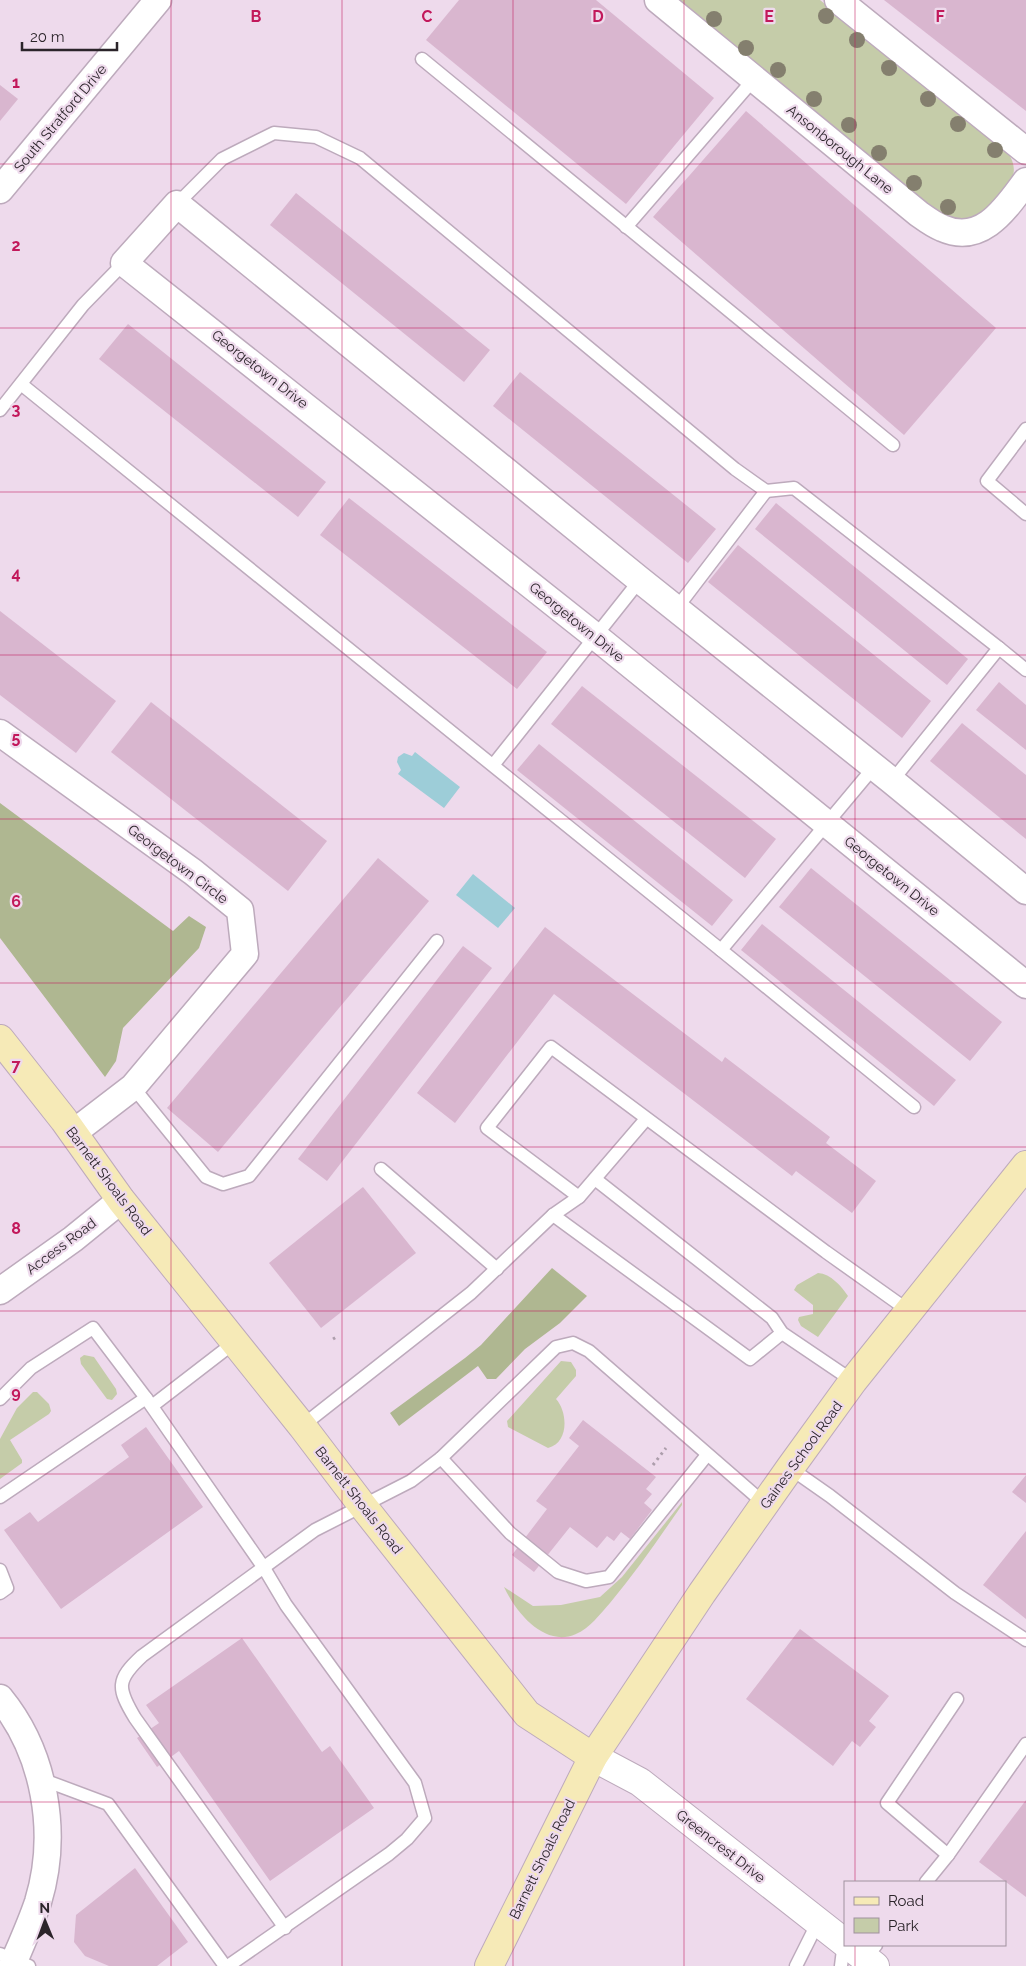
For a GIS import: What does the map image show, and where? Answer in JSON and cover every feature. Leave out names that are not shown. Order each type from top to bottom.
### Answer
[{"type":"main road","name":"Barnett Shoals Road","points":[[2,1047],[73,1133],[121,1200],[302,1426],[527,1714],[593,1757],[489,1966]]},
{"type":"main road","name":"Gaines School Road","points":[[593,1757],[702,1593],[854,1381],[909,1311],[1022,1179]]},
{"type":"street","name":"South Stratford Drive","points":[[0,190],[158,0]]},
{"type":"street","name":"Ansonborough Lane","points":[[658,0],[919,214],[943,229],[960,233],[973,232],[986,226],[1002,214],[1026,182]]},
{"type":"street","points":[[838,0],[1026,151]]},
{"type":"street","points":[[124,263],[177,204],[1026,891]]},
{"type":"street","name":"Georgetown Drive","points":[[124,263],[595,636],[1026,985]]},
{"type":"street","name":"Georgetown Circle","points":[[0,733],[192,872],[240,910],[245,954],[133,1087],[73,1133]]},
{"type":"street","name":"Access Road","points":[[0,1292],[73,1239],[121,1200]]},
{"type":"street","points":[[0,1698],[12,1712],[29,1744],[41,1779],[47,1815],[48,1843],[45,1871],[38,1902],[14,1961]]},
{"type":"street","name":"Greencrest Drive","points":[[593,1757],[640,1782],[844,1943]]},
{"type":"lane","points":[[422,59],[893,445]]},
{"type":"lane","points":[[626,227],[754,79]]},
{"type":"lane","points":[[177,204],[222,159],[274,133],[316,137],[360,158],[735,469],[766,491],[794,488],[1026,670]]},
{"type":"lane","points":[[0,410],[83,306],[124,263]]},
{"type":"lane","points":[[21,384],[494,764],[914,1107]]},
{"type":"lane","points":[[1026,429],[987,481],[1026,514]]},
{"type":"lane","points":[[676,609],[766,491]]},
{"type":"lane","points":[[494,764],[640,580]]},
{"type":"lane","points":[[721,950],[826,822],[883,774],[999,648]]},
{"type":"lane","points":[[133,1087],[206,1177],[223,1184],[249,1176],[437,941]]},
{"type":"lane","points":[[579,1197],[487,1128],[551,1047],[646,1119],[909,1311]]},
{"type":"lane","points":[[302,1426],[471,1293],[553,1215],[579,1197],[646,1119]]},
{"type":"lane","points":[[381,1169],[497,1269]]},
{"type":"lane","points":[[595,1179],[772,1318],[782,1333],[854,1381]]},
{"type":"lane","points":[[553,1215],[750,1359],[782,1333]]},
{"type":"lane","points":[[0,1399],[31,1368],[93,1328],[149,1402],[264,1568],[286,1605],[415,1782],[425,1818],[401,1844],[285,1928],[227,1966],[108,1804],[41,1779]]},
{"type":"lane","points":[[0,1497],[149,1402],[235,1342]]},
{"type":"lane","points":[[285,1928],[134,1718],[123,1698],[122,1683],[126,1671],[142,1656],[315,1530],[411,1481],[441,1458],[556,1347],[574,1343],[588,1351],[765,1504]]},
{"type":"lane","points":[[441,1458],[510,1533],[558,1572],[586,1581],[609,1577],[707,1455]]},
{"type":"lane","points":[[790,1468],[830,1496],[955,1593],[1026,1640]]},
{"type":"lane","points":[[0,1570],[7,1588],[0,1593]]},
{"type":"lane","points":[[948,1855],[887,1803],[957,1699]]},
{"type":"lane","points":[[927,1881],[948,1855],[1026,1744]]},
{"type":"lane","points":[[796,1966],[818,1922]]},
{"type":"path","points":[[333,1340],[338,1336]]},
{"type":"green space","points":[[680,0],[820,0],[1008,153],[1014,168],[1010,184],[988,210],[975,219],[963,221],[942,216]]},
{"type":"green space","points":[[0,803],[173,931],[189,916],[206,927],[199,948],[123,1028],[116,1061],[105,1077],[0,938]]},
{"type":"green space","points":[[552,1268],[587,1296],[560,1323],[525,1349],[496,1379],[487,1379],[478,1366],[399,1426],[390,1413],[481,1345]]},
{"type":"green space","points":[[818,1273],[831,1278],[848,1296],[818,1337],[801,1326],[798,1320],[799,1317],[813,1314],[813,1305],[794,1290],[797,1285]]},
{"type":"green space","points":[[84,1355],[94,1357],[116,1389],[117,1394],[112,1400],[107,1399],[81,1364],[80,1358]]},
{"type":"green space","points":[[561,1361],[571,1362],[576,1370],[576,1376],[556,1399],[563,1411],[563,1434],[555,1445],[548,1448],[508,1427],[507,1421]]},
{"type":"green space","points":[[33,1392],[37,1392],[49,1404],[51,1411],[10,1440],[22,1463],[0,1479],[0,1439],[17,1408]]},
{"type":"green space","points":[[682,1502],[682,1505],[665,1530],[620,1591],[586,1628],[576,1634],[564,1637],[553,1636],[543,1632],[524,1617],[509,1597],[504,1587],[533,1606],[561,1605],[600,1597],[622,1577]]},
{"type":"water","points":[[415,752],[460,787],[444,808],[398,774],[401,770],[397,762],[398,757],[404,753],[412,756]]},
{"type":"water","points":[[473,874],[515,908],[498,928],[456,895]]},
{"type":"building","points":[[459,0],[596,0],[714,98],[626,204],[426,40]]},
{"type":"building","points":[[884,0],[1026,0],[1026,111]]},
{"type":"building","points":[[0,85],[18,99],[0,121]]},
{"type":"building","points":[[746,111],[996,328],[904,435],[653,217]]},
{"type":"building","points":[[296,193],[490,350],[464,382],[270,225]]},
{"type":"building","points":[[128,324],[326,482],[298,517],[99,359]]},
{"type":"building","points":[[520,372],[716,529],[688,563],[493,406]]},
{"type":"building","points":[[349,498],[547,652],[517,689],[320,535]]},
{"type":"building","points":[[776,503],[968,659],[947,685],[755,529]]},
{"type":"building","points":[[738,545],[931,701],[902,738],[708,582]]},
{"type":"building","points":[[0,611],[116,701],[76,753],[0,695]]},
{"type":"building","points":[[999,682],[1026,705],[1026,750],[976,710]]},
{"type":"building","points":[[582,686],[776,839],[745,878],[551,724]]},
{"type":"building","points":[[151,702],[327,841],[288,891],[111,752]]},
{"type":"building","points":[[962,723],[1026,775],[1026,839],[930,761]]},
{"type":"building","points":[[539,744],[733,900],[712,926],[517,770]]},
{"type":"building","points":[[378,858],[429,901],[218,1152],[167,1108]]},
{"type":"building","points":[[811,868],[1002,1022],[970,1061],[779,907]]},
{"type":"building","points":[[762,924],[956,1080],[934,1106],[741,950]]},
{"type":"building","points":[[545,927],[722,1062],[725,1057],[830,1137],[826,1143],[876,1181],[852,1213],[796,1171],[792,1176],[554,994],[455,1123],[417,1093]]},
{"type":"building","points":[[463,946],[492,968],[327,1181],[298,1159]]},
{"type":"building","points":[[363,1187],[416,1253],[321,1328],[269,1263]]},
{"type":"building","points":[[583,1420],[656,1477],[646,1489],[652,1494],[644,1503],[652,1510],[630,1539],[621,1532],[614,1541],[607,1536],[597,1548],[570,1527],[534,1572],[512,1555],[547,1509],[536,1501],[579,1446],[569,1438]]},
{"type":"building","points":[[146,1427],[203,1507],[61,1609],[4,1530],[30,1512],[38,1522],[129,1457],[121,1445]]},
{"type":"building","points":[[1026,1475],[1026,1503],[1012,1492]]},
{"type":"building","points":[[1026,1531],[1026,1619],[983,1585]]},
{"type":"building","points":[[800,1629],[889,1696],[869,1721],[876,1727],[860,1747],[852,1741],[833,1766],[746,1699]]},
{"type":"building","points":[[242,1638],[322,1752],[330,1746],[374,1808],[270,1881],[179,1751],[157,1767],[137,1738],[159,1723],[146,1705]]},
{"type":"building","points":[[1026,1800],[1026,1897],[979,1862]]},
{"type":"building","points":[[135,1868],[188,1942],[157,1966],[109,1966],[85,1956],[74,1942],[76,1915]]}]
